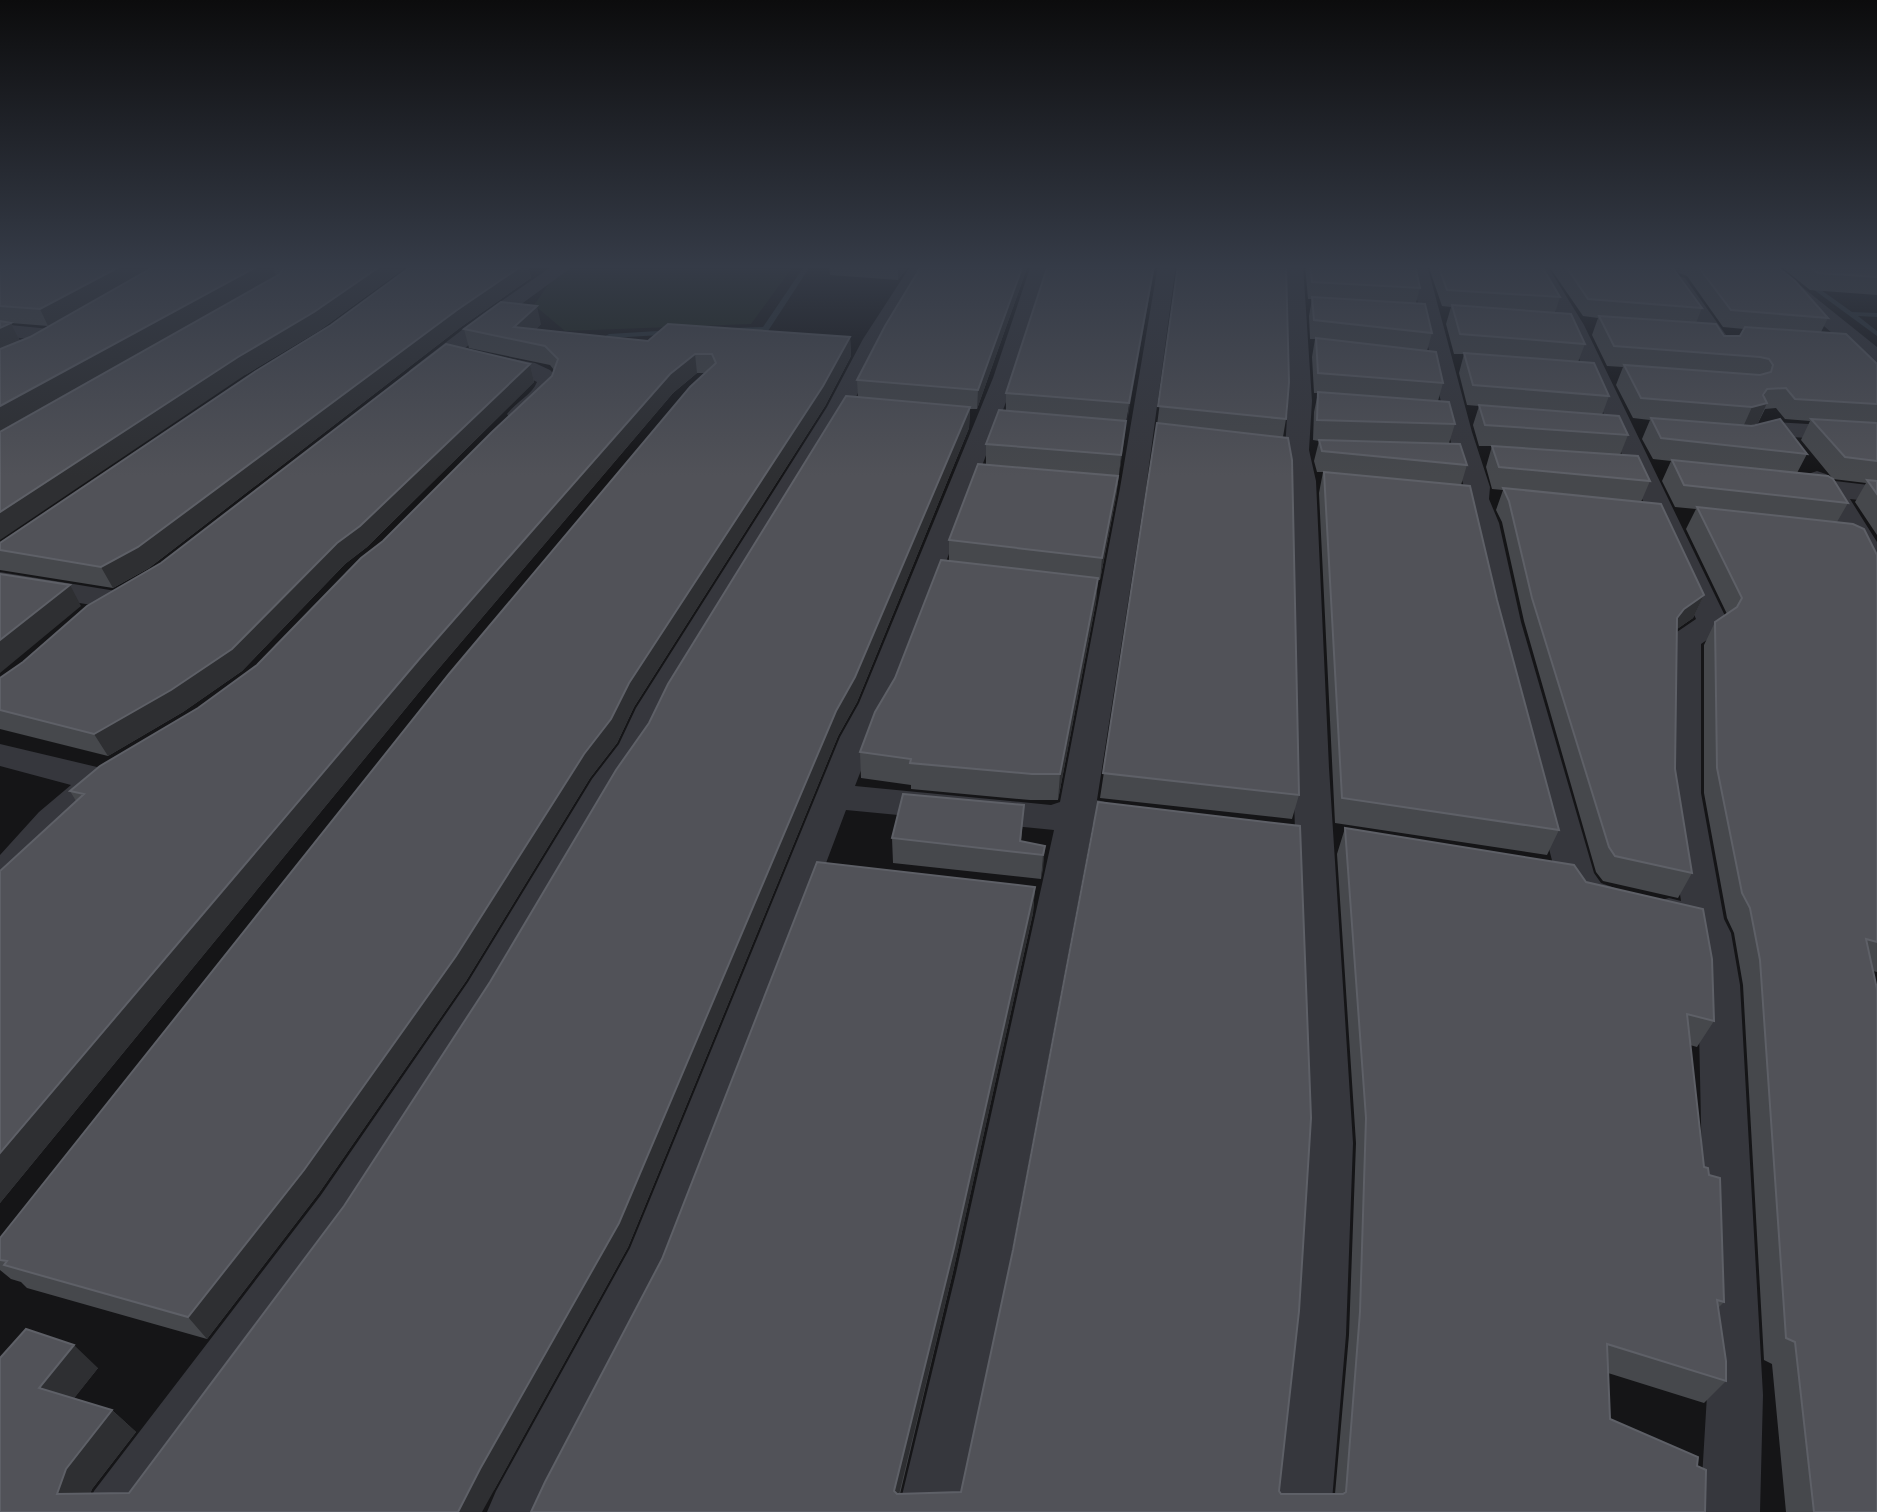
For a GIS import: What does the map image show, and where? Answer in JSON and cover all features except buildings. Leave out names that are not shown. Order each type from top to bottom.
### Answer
[{"type":"street","points":[[21,352],[49,336]]},
{"type":"street","points":[[402,389],[468,336]]},
{"type":"street","points":[[115,1512],[339,1212],[468,1017],[605,788],[635,747],[653,708],[852,409],[874,339],[877,336]]},
{"type":"street","points":[[517,1512],[649,1264],[750,1003],[836,797],[853,747],[940,572],[978,474],[986,421],[1016,336]]},
{"type":"street","points":[[928,1512],[982,1273],[1040,896],[1077,810],[1100,591],[1120,487],[1141,433],[1157,336]]},
{"type":"street","points":[[1301,1512],[1319,1335],[1329,1143],[1329,838],[1307,475],[1312,402],[1308,336]]},
{"type":"street","points":[[1437,336],[1455,412],[1477,487],[1506,622],[1575,876],[1588,895],[1704,921]]},
{"type":"street","points":[[1577,336],[1581,372],[1619,426],[1713,622],[1685,641],[1683,793],[1704,921],[1711,933],[1719,985],[1735,1395],[1730,1512]]},
{"type":"street","points":[[1714,336],[1738,381]]},
{"type":"street","points":[[1722,336],[1741,337]]},
{"type":"street","points":[[1849,336],[1870,353]]},
{"type":"street","points":[[1829,343],[1870,353]]},
{"type":"street","points":[[452,348],[455,354],[531,369],[549,380],[546,390],[501,432]]},
{"type":"street","points":[[1581,372],[1625,375]]},
{"type":"street","points":[[1763,407],[1775,429],[1801,461],[1824,488],[1834,494],[1870,561]]},
{"type":"street","points":[[1717,435],[1743,437],[1775,429],[1877,435]]},
{"type":"street","points":[[1772,482],[1877,494]]},
{"type":"street","points":[[1825,533],[1848,537],[1870,561]]},
{"type":"street","points":[[0,581],[127,594],[86,619]]},
{"type":"street","points":[[0,755],[100,780]]},
{"type":"street","points":[[4,872],[65,809],[100,780],[140,757]]},
{"type":"street","points":[[836,797],[1052,818],[1077,810],[1129,817]]},
{"type":"street","points":[[1275,834],[1329,838]]},
{"type":"street","points":[[1534,869],[1575,876]]},
{"type":"street","points":[[806,870],[846,874]]},
{"type":"waterway","points":[[594,346],[609,336],[616,336]]}]
